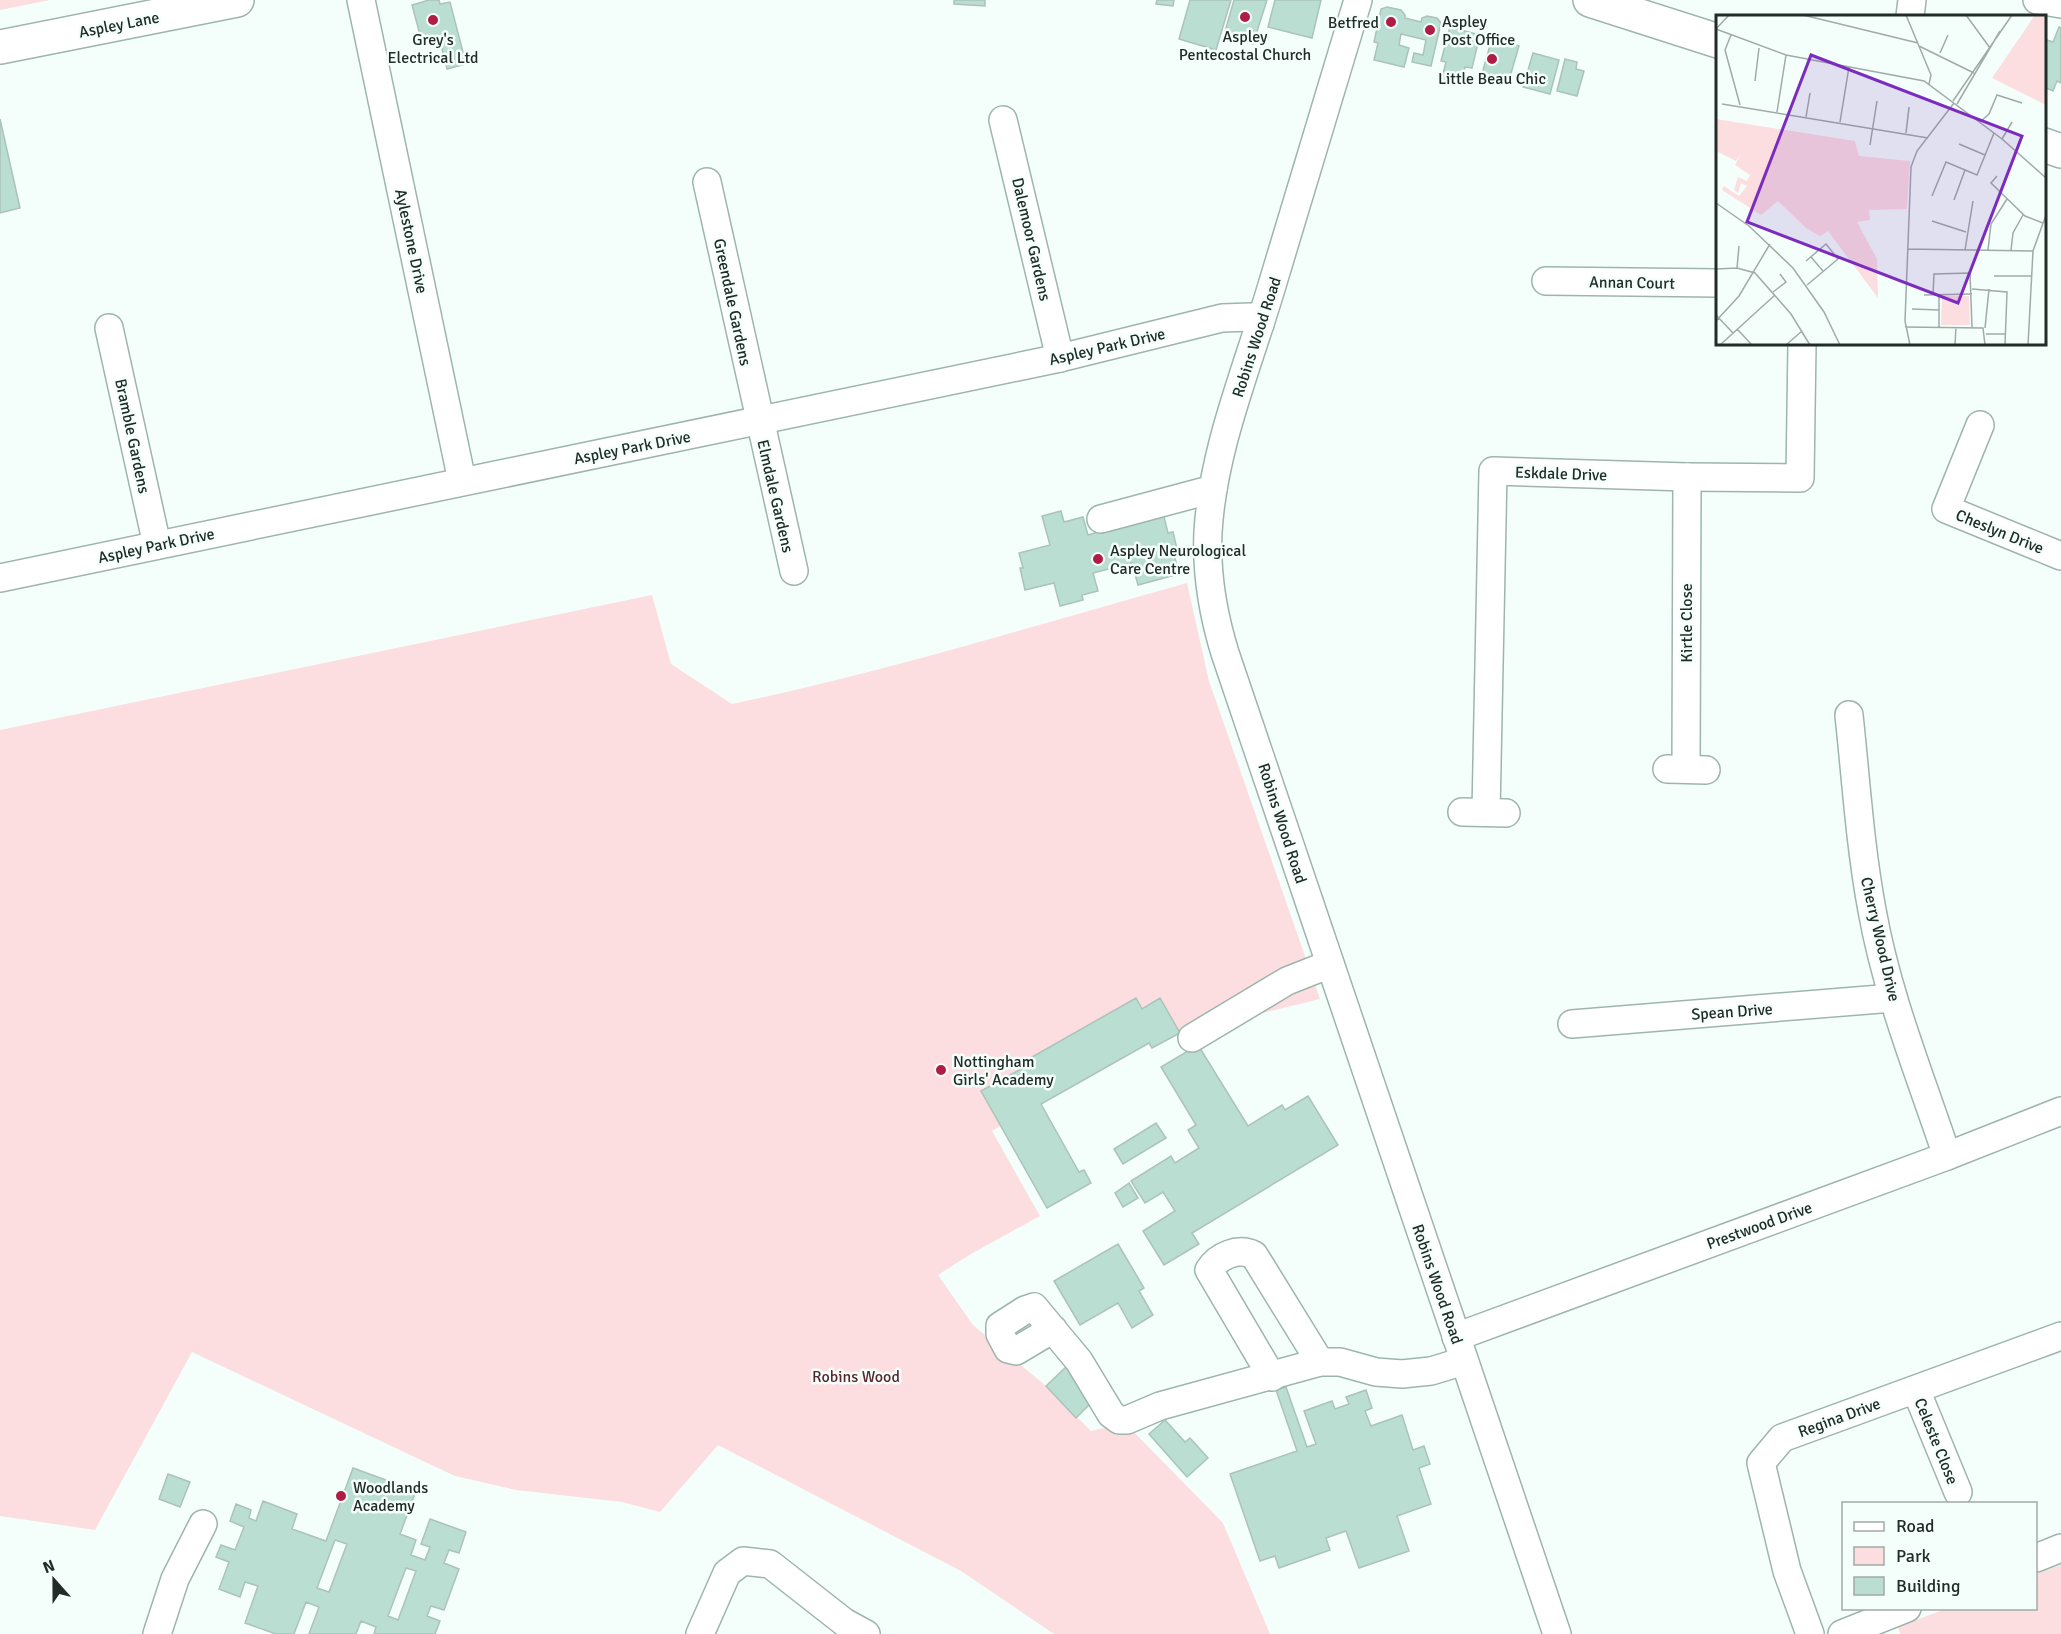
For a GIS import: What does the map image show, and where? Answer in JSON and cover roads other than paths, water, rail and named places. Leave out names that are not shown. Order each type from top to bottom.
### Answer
[{"type":"main road","name":"Aspley Lane","points":[[0,47],[237,0]]},
{"type":"main road","points":[[1590,0],[1658,10],[1716,40]]},
{"type":"main road","points":[[2046,146],[2061,151]]},
{"type":"street","name":"Aylestone Drive","points":[[362,0],[462,481]]},
{"type":"street","name":"Robins Wood Road","points":[[1359,0],[1232,412],[1213,489],[1208,533],[1209,572],[1216,623],[1557,1634]]},
{"type":"street","points":[[1910,15],[1912,0]]},
{"type":"street","points":[[2022,15],[2028,0]]},
{"type":"street","points":[[2037,0],[2061,4]]},
{"type":"street","name":"Dalemoor Gardens","points":[[1004,120],[1060,358]]},
{"type":"street","name":"Greendale Gardens","points":[[707,182],[759,421]]},
{"type":"street","name":"Annan Court","points":[[1546,281],[1716,283]]},
{"type":"street","name":"Aspley Park Drive","points":[[0,578],[1060,358],[1222,318],[1251,317],[1260,324]]},
{"type":"street","name":"Bramble Gardens","points":[[109,328],[156,544]]},
{"type":"street","name":"Eskdale Drive","points":[[1485,813],[1493,471],[1800,478],[1802,345]]},
{"type":"street","name":"Elmdale Gardens","points":[[759,421],[794,571]]},
{"type":"street","name":"Cheslyn Drive","points":[[1971,430],[1946,509],[2061,556]]},
{"type":"street","name":"Kirtle Close","points":[[1686,770],[1687,477]]},
{"type":"street","points":[[1101,519],[1213,489]]},
{"type":"street","name":"Cherry Wood Drive","points":[[1849,714],[1863,857],[1872,912],[1893,998],[1947,1156]]},
{"type":"street","points":[[1192,1038],[1287,981],[1330,964]]},
{"type":"street","name":"Spean Drive","points":[[1572,1024],[1893,998]]},
{"type":"street","name":"Prestwood Drive","points":[[1320,1362],[1340,1362],[1376,1372],[1402,1374],[1431,1371],[1460,1349],[2061,1111]]},
{"type":"street","points":[[1053,1329],[1079,1360],[1112,1414],[1119,1420],[1127,1420],[1160,1407],[1272,1377],[1320,1362],[1254,1255],[1246,1251],[1237,1251],[1214,1262],[1209,1270],[1272,1377]]},
{"type":"street","name":"Regina Drive","points":[[1810,1634],[1787,1571],[1761,1463],[1782,1438],[2061,1336]]},
{"type":"street","name":"Celeste Close","points":[[1916,1390],[1958,1492]]},
{"type":"street","points":[[157,1634],[175,1579],[203,1524]]},
{"type":"street","points":[[2037,1558],[2061,1548]]},
{"type":"street","points":[[700,1634],[727,1573],[744,1561],[770,1564],[844,1622],[866,1634]]},
{"type":"street","points":[[1842,1634],[1872,1628],[1904,1610]]},
{"type":"place","name":"Aspley Pentecostal Church","points":[[1245,17]]},
{"type":"place","name":"Grey's Electrical Ltd","points":[[433,20]]},
{"type":"place","name":"Betfred","points":[[1391,22]]},
{"type":"place","name":"Aspley Post Office","points":[[1430,30]]},
{"type":"place","name":"Little Beau Chic","points":[[1492,59]]},
{"type":"place","name":"Aspley Neurological Care Centre","points":[[1098,559]]},
{"type":"place","name":"Nottingham Girls' Academy","points":[[941,1070]]},
{"type":"place","name":"Woodlands Academy","points":[[341,1496]]},
{"type":"park label","name":"Robins Wood","points":[[856,1376]]}]
